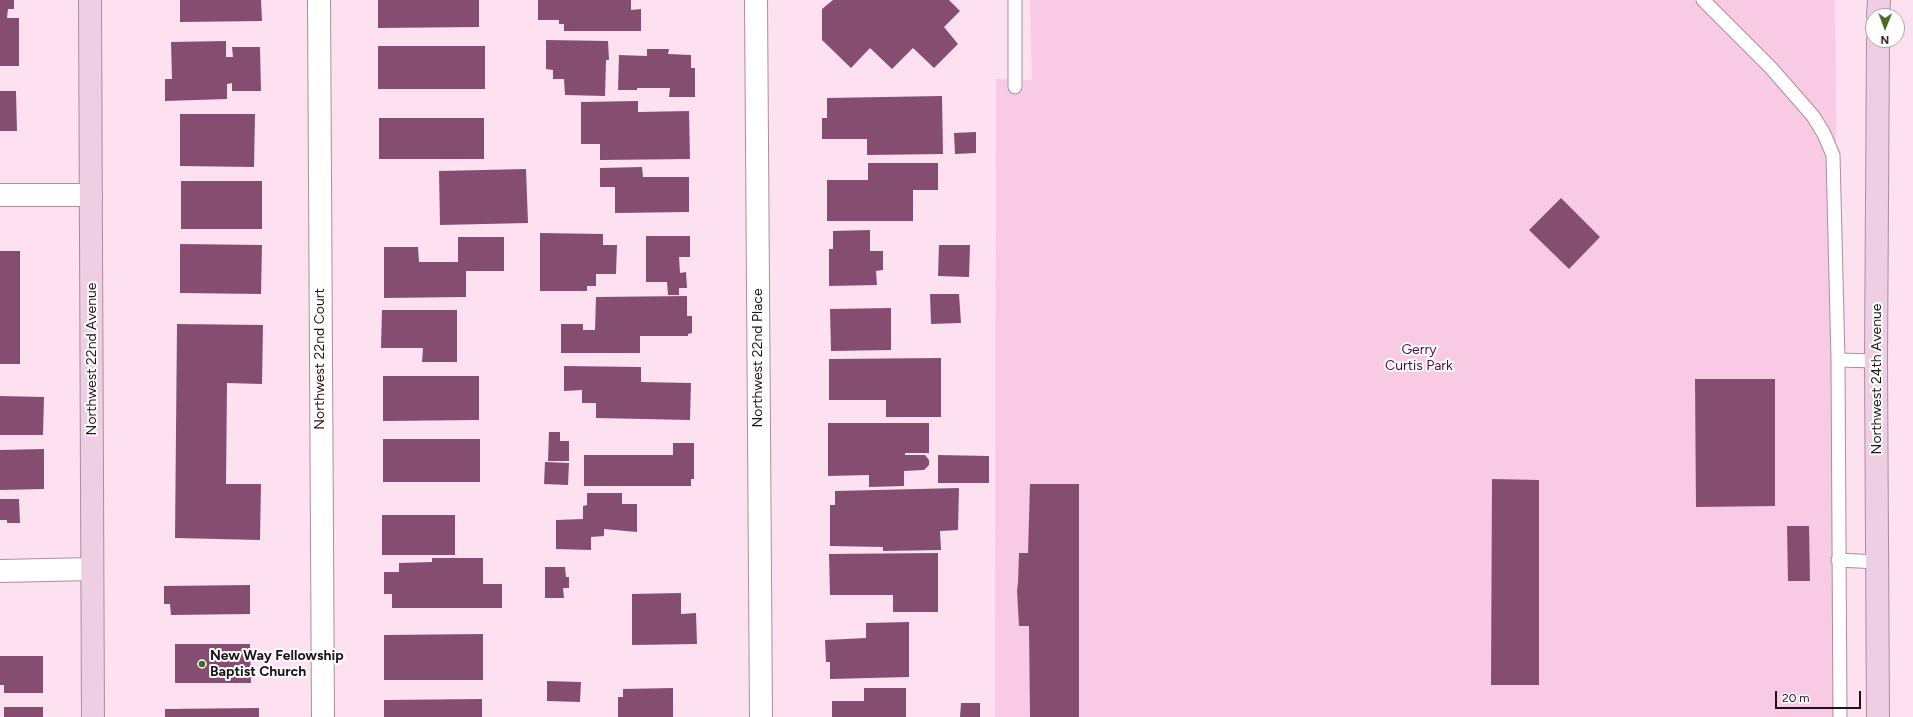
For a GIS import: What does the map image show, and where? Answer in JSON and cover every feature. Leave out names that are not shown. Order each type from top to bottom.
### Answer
[{"type":"main road","name":"Northwest 22nd Avenue","points":[[89,4],[93,717]]},
{"type":"main road","name":"Northwest 24th Avenue","points":[[1878,48],[1876,361],[1878,717]]},
{"type":"street","name":"Northwest 22nd Court","points":[[319,0],[323,717]]},
{"type":"street","name":"Northwest 22nd Place","points":[[756,0],[761,717]]},
{"type":"street","points":[[0,195],[91,195]]},
{"type":"street","points":[[0,571],[92,569]]},
{"type":"lane","points":[[1015,0],[1015,87]]},
{"type":"lane","points":[[1703,0],[1771,68],[1813,116],[1824,134],[1833,156],[1838,360],[1840,717]]},
{"type":"lane","points":[[1838,360],[1876,361]]},
{"type":"lane","points":[[1838,560],[1877,562]]},
{"type":"green space","name":"Gerry Curtis Park","points":[[1030,0],[1835,0],[1842,717],[995,717],[996,79],[1032,80]]},
{"type":"building","points":[[0,0],[14,0],[14,9],[8,9],[7,18],[19,18],[19,66],[0,66]]},
{"type":"building","points":[[180,0],[261,0],[262,21],[180,22]]},
{"type":"building","points":[[378,0],[479,0],[479,27],[378,28]]},
{"type":"building","points":[[538,0],[631,0],[631,10],[641,9],[641,31],[564,31],[564,24],[559,24],[559,20],[538,20]]},
{"type":"building","points":[[833,0],[949,0],[960,11],[944,27],[958,44],[934,68],[913,48],[892,69],[870,48],[851,68],[822,40],[822,9]]},
{"type":"building","points":[[546,40],[608,41],[609,60],[606,60],[605,96],[565,95],[564,79],[553,79],[553,70],[546,69]]},
{"type":"building","points":[[226,41],[226,57],[233,57],[232,47],[260,47],[261,91],[232,91],[232,83],[227,84],[227,99],[165,101],[165,79],[172,79],[171,42]]},
{"type":"building","points":[[378,46],[485,46],[485,89],[378,89]]},
{"type":"building","points":[[647,49],[669,49],[668,54],[691,55],[691,68],[695,68],[695,97],[669,97],[670,88],[637,88],[637,90],[618,90],[619,55],[647,56]]},
{"type":"building","points":[[0,91],[16,91],[17,131],[0,131]]},
{"type":"building","points":[[942,96],[943,154],[867,155],[867,139],[822,139],[822,118],[827,118],[827,98]]},
{"type":"building","points":[[638,101],[638,112],[689,111],[690,159],[600,160],[600,144],[581,144],[581,102]]},
{"type":"building","points":[[180,114],[255,114],[254,167],[180,166]]},
{"type":"building","points":[[379,118],[484,118],[484,159],[379,159]]},
{"type":"building","points":[[976,132],[976,153],[955,154],[954,133]]},
{"type":"building","points":[[868,163],[938,163],[938,190],[913,190],[913,221],[827,221],[827,180],[868,180]]},
{"type":"building","points":[[642,167],[643,177],[689,177],[689,212],[615,213],[615,187],[600,187],[600,168]]},
{"type":"building","points":[[526,169],[528,223],[440,225],[439,171]]},
{"type":"building","points":[[181,181],[262,181],[262,229],[181,229]]},
{"type":"building","points":[[1561,198],[1600,237],[1569,269],[1529,230]]},
{"type":"building","points":[[870,230],[870,251],[883,251],[883,270],[876,271],[877,285],[829,286],[829,249],[833,249],[833,231]]},
{"type":"building","points":[[540,233],[603,234],[603,245],[617,245],[616,274],[596,274],[596,286],[587,286],[587,291],[540,291]]},
{"type":"building","points":[[646,236],[690,236],[690,257],[679,257],[680,273],[686,272],[687,288],[679,288],[679,295],[668,295],[667,282],[646,282]]},
{"type":"building","points":[[458,237],[504,237],[504,271],[466,271],[466,297],[384,298],[384,247],[418,247],[419,262],[458,262]]},
{"type":"building","points":[[180,244],[262,245],[261,294],[180,293]]},
{"type":"building","points":[[939,245],[970,245],[969,277],[938,276]]},
{"type":"building","points":[[0,251],[20,251],[20,364],[0,364]]},
{"type":"building","points":[[930,294],[959,294],[961,323],[931,324]]},
{"type":"building","points":[[687,296],[687,316],[692,316],[692,333],[688,334],[688,336],[640,336],[640,353],[561,353],[561,324],[583,324],[583,330],[595,330],[596,297]]},
{"type":"building","points":[[891,308],[891,350],[831,351],[830,309]]},
{"type":"building","points":[[382,310],[457,310],[457,362],[422,362],[423,348],[381,348]]},
{"type":"building","points":[[177,324],[263,325],[262,384],[227,383],[226,484],[261,484],[260,540],[175,538]]},
{"type":"building","points":[[941,358],[941,417],[886,417],[886,400],[829,400],[829,359]]},
{"type":"building","points":[[564,366],[641,367],[641,382],[691,383],[690,420],[596,418],[596,403],[582,403],[582,390],[564,391]]},
{"type":"building","points":[[383,376],[479,376],[479,420],[383,421]]},
{"type":"building","points":[[1695,379],[1775,379],[1775,506],[1696,507]]},
{"type":"building","points":[[0,396],[44,397],[43,435],[0,435]]},
{"type":"building","points":[[828,423],[929,423],[929,453],[905,453],[905,455],[925,455],[929,460],[929,465],[924,470],[904,471],[904,486],[869,487],[869,475],[828,476]]},
{"type":"building","points":[[549,432],[560,432],[560,441],[569,441],[569,461],[548,461]]},
{"type":"building","points":[[383,439],[480,439],[480,482],[383,482]]},
{"type":"building","points":[[673,443],[694,443],[694,479],[691,479],[691,486],[584,486],[584,455],[673,455]]},
{"type":"building","points":[[44,449],[44,489],[0,490],[0,450]]},
{"type":"building","points":[[938,455],[989,456],[989,483],[938,483]]},
{"type":"building","points":[[545,462],[569,463],[568,485],[544,484]]},
{"type":"building","points":[[1492,479],[1539,480],[1539,685],[1491,685]]},
{"type":"building","points":[[1030,484],[1079,484],[1079,717],[1030,717],[1029,626],[1019,626],[1017,590],[1019,553],[1028,553]]},
{"type":"building","points":[[959,488],[958,530],[940,531],[941,550],[883,551],[883,547],[830,546],[830,505],[835,505],[835,491]]},
{"type":"building","points":[[587,493],[622,493],[622,504],[637,504],[637,532],[604,529],[604,536],[591,537],[591,550],[556,549],[556,520],[583,519],[583,506],[587,505]]},
{"type":"building","points":[[0,499],[19,499],[20,523],[7,523],[7,520],[0,520]]},
{"type":"building","points":[[382,515],[455,515],[455,555],[382,555]]},
{"type":"building","points":[[1787,526],[1809,526],[1810,581],[1788,581]]},
{"type":"building","points":[[938,553],[938,612],[893,612],[893,595],[830,595],[829,554]]},
{"type":"building","points":[[432,558],[483,558],[483,584],[502,584],[502,608],[392,608],[392,594],[384,594],[384,572],[399,572],[399,563],[432,562]]},
{"type":"building","points":[[545,567],[565,567],[566,577],[569,577],[569,588],[563,588],[564,598],[545,598]]},
{"type":"building","points":[[250,585],[250,614],[171,615],[170,604],[164,604],[164,586]]},
{"type":"building","points":[[681,593],[681,614],[696,613],[697,644],[632,645],[632,594]]},
{"type":"building","points":[[909,622],[909,677],[830,679],[830,662],[826,662],[825,640],[866,638],[866,623]]},
{"type":"building","points":[[483,634],[483,680],[384,680],[384,635]]},
{"type":"building","points":[[175,644],[250,644],[251,683],[175,683]]},
{"type":"building","points":[[0,656],[43,656],[43,693],[4,693],[4,685],[0,685]]},
{"type":"building","points":[[547,681],[581,682],[580,702],[547,701]]},
{"type":"building","points":[[673,688],[673,717],[618,717],[618,697],[623,697],[623,689]]},
{"type":"building","points":[[864,688],[906,688],[906,717],[832,717],[832,701],[864,701]]},
{"type":"building","points":[[482,699],[482,717],[384,717],[384,700]]},
{"type":"building","points":[[961,703],[980,703],[980,717],[960,717]]},
{"type":"building","points":[[4,707],[43,707],[43,717],[4,717]]},
{"type":"building","points":[[259,708],[259,717],[165,717],[165,709]]},
{"type":"place","name":"New Way Fellowship Baptist Church","points":[[202,664]]}]
